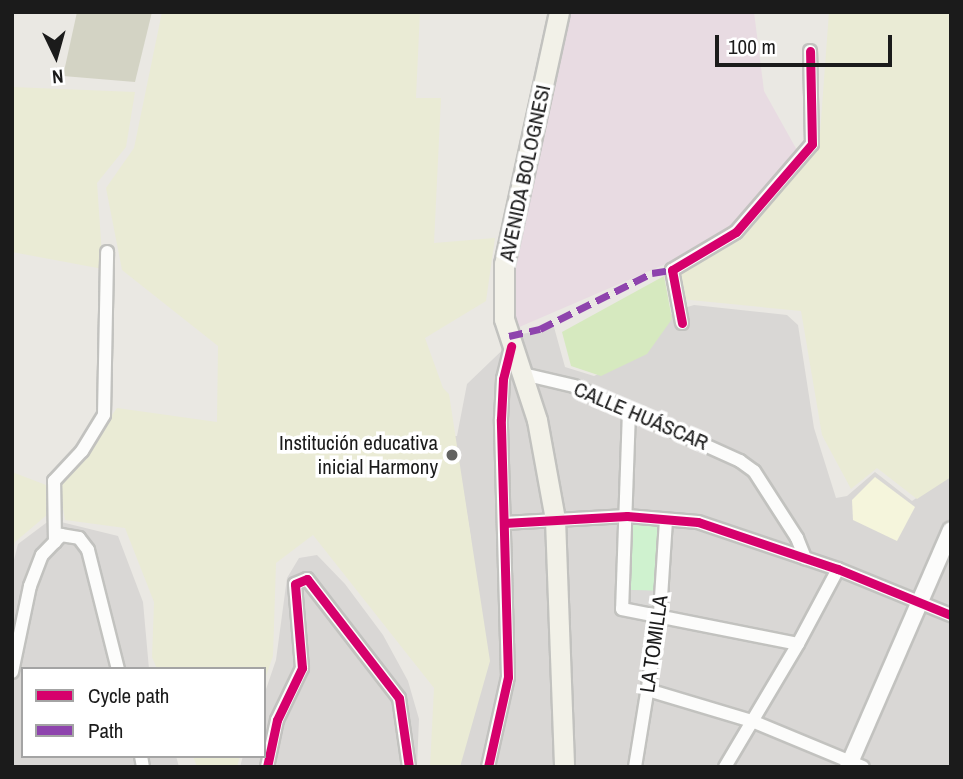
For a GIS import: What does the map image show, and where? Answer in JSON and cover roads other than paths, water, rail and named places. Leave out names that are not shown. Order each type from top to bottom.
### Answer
[{"type":"main road","name":"AVENIDA BOLOGNESI","points":[[559,12],[504,264],[504,319],[523,374],[555,519],[564,767]]},
{"type":"street","points":[[682,323],[673,270],[736,232],[812,144],[810,51]]},
{"type":"street","points":[[55,542],[54,481],[82,451],[104,415],[107,252]]},
{"type":"street","points":[[488,767],[508,677],[501,419],[503,379],[512,346]]},
{"type":"street","name":"CALLE HUÁSCAR","points":[[523,374],[574,386],[705,443],[754,471],[797,538],[805,558]]},
{"type":"street","points":[[629,411],[622,609],[660,613],[798,643]]},
{"type":"street","points":[[504,523],[627,516],[698,522],[838,569],[951,615]]},
{"type":"street","name":"LA TOMILLA","points":[[635,767],[660,613],[666,520]]},
{"type":"street","points":[[648,690],[752,721],[853,765],[918,601],[951,530]]},
{"type":"street","points":[[12,672],[30,586],[42,555],[61,535],[79,538],[88,551],[117,667]]},
{"type":"street","points":[[725,767],[838,569]]},
{"type":"street","points":[[267,767],[277,720],[302,668],[295,584],[307,579],[399,698],[409,767]]},
{"type":"place","name":"Institución educativa inicial Harmony","points":[[452,455]]}]
